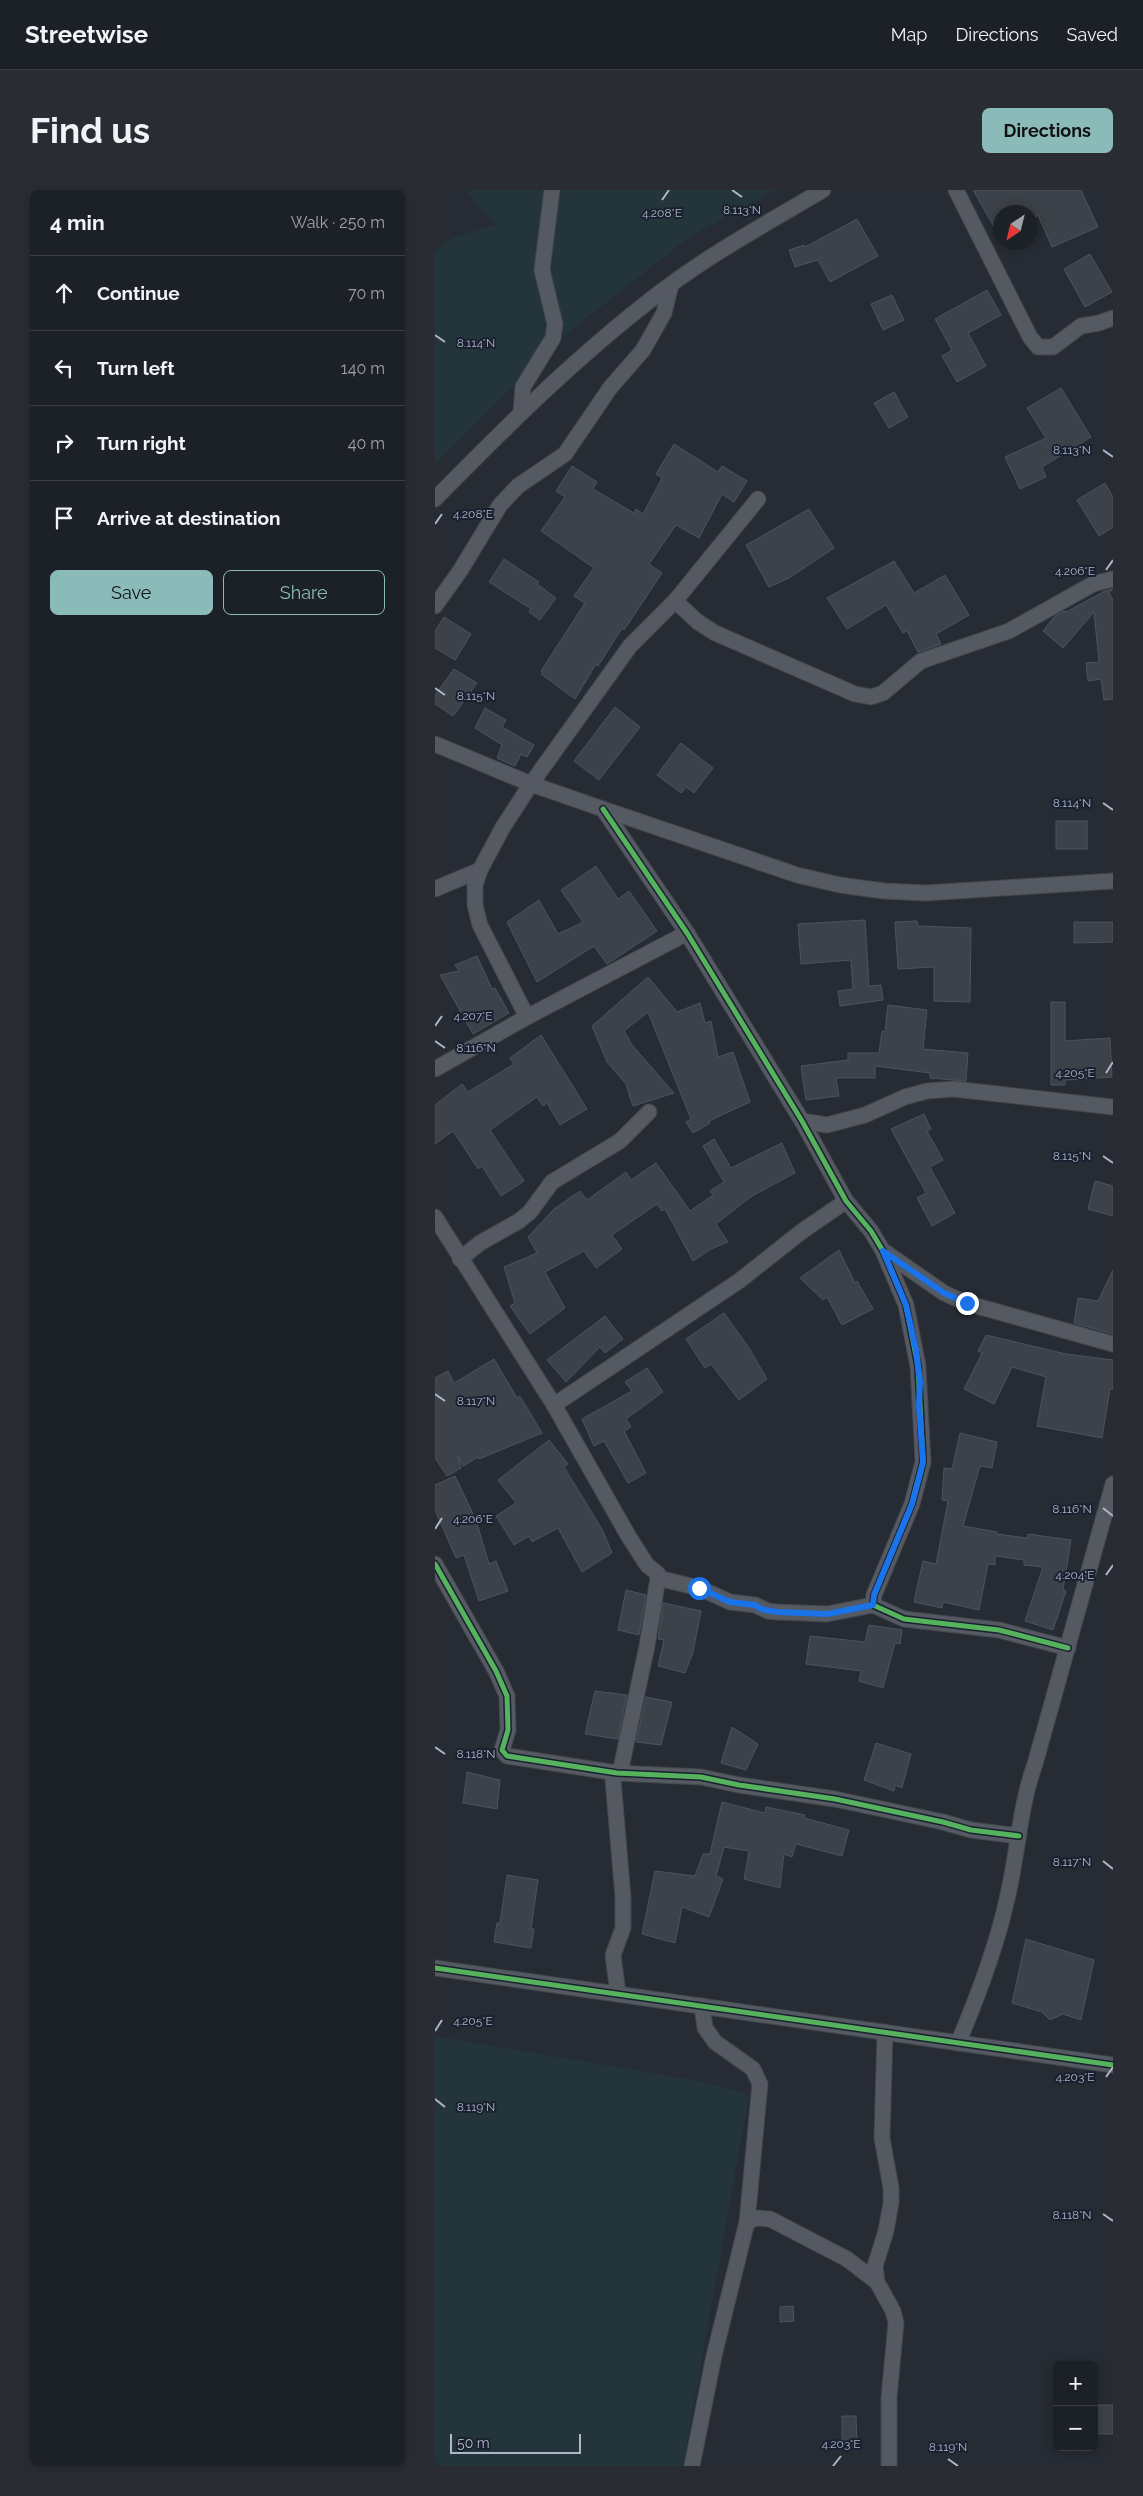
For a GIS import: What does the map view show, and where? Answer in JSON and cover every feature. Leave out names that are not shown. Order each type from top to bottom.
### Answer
[{"type":"street","points":[[521,412],[523,387],[553,338],[555,324],[542,270],[552,190]]},
{"type":"street","points":[[435,498],[521,412],[643,305],[728,247],[823,190]]},
{"type":"street","points":[[955,190],[1030,337],[1038,347],[1053,347],[1081,326],[1113,318]]},
{"type":"street","points":[[435,606],[460,571],[500,505],[518,486],[565,454],[610,388],[643,350],[664,313],[671,285]]},
{"type":"street","points":[[527,1017],[480,925],[475,905],[475,885],[480,870],[503,827],[531,784],[630,646],[675,601],[757,499]]},
{"type":"street","points":[[675,601],[698,622],[715,633],[855,694],[871,697],[883,693],[921,661],[1009,631],[1093,584],[1113,579]]},
{"type":"street","points":[[435,744],[531,784],[797,875],[884,891],[925,893],[1113,881]]},
{"type":"street","points":[[603,809],[687,933],[802,1121],[846,1201],[871,1231],[883,1251],[906,1305],[916,1350],[920,1381],[919,1405],[923,1462],[912,1504],[874,1595],[873,1605]]},
{"type":"street","points":[[435,889],[480,870]]},
{"type":"street","points":[[435,1069],[527,1017],[687,933]]},
{"type":"street","points":[[802,1121],[827,1125],[865,1115],[905,1096],[927,1091],[954,1089],[1113,1107]]},
{"type":"street","points":[[461,1259],[481,1243],[519,1221],[530,1212],[552,1182],[620,1141],[649,1112]]},
{"type":"street","points":[[554,1405],[739,1281],[801,1232],[846,1201]]},
{"type":"street","points":[[435,1216],[554,1405],[629,1537],[647,1565],[658,1574],[647,1646],[618,1773],[613,1780],[623,1897],[623,1928],[613,1956],[618,1994]]},
{"type":"street","points":[[883,1251],[944,1293],[967,1303],[1113,1344]]},
{"type":"street","points":[[958,2043],[986,1975],[1007,1900],[1019,1836],[1024,1796],[1112,1493]]},
{"type":"street","points":[[435,1564],[496,1671],[507,1696],[508,1730],[502,1750],[507,1756],[618,1773],[701,1777],[835,1799],[943,1822],[971,1830],[1019,1836]]},
{"type":"street","points":[[658,1578],[699,1588],[730,1602],[755,1605],[761,1609],[777,1612],[827,1614],[873,1605],[903,1619],[999,1630],[1068,1648]]},
{"type":"street","points":[[435,1968],[1113,2065]]},
{"type":"street","points":[[691,2466],[714,2356],[747,2222],[760,2084],[753,2070],[715,2042],[705,2028],[702,2006]]},
{"type":"street","points":[[885,2032],[882,2138],[891,2188],[891,2203],[886,2231],[875,2266],[877,2282],[893,2311],[895,2323],[889,2397],[889,2466]]},
{"type":"street","points":[[747,2222],[756,2218],[770,2219],[847,2259],[877,2282]]},
{"type":"shaded area","points":[[471,190],[777,190],[692,235],[565,335],[435,464],[435,251],[457,236],[496,225],[466,192]]},
{"type":"shaded area","points":[[435,2036],[706,2082],[749,2095],[683,2466],[435,2466]]},
{"type":"building","points":[[973,190],[1081,190],[1098,227],[1052,247],[1038,215],[1038,205],[993,205],[993,225]]},
{"type":"building","points":[[857,219],[878,256],[830,282],[818,260],[795,267],[789,250],[804,245],[805,247]]},
{"type":"building","points":[[1090,254],[1112,292],[1085,307],[1064,269]]},
{"type":"building","points":[[987,290],[1001,315],[968,333],[986,366],[957,382],[942,356],[952,350],[935,319]]},
{"type":"building","points":[[892,295],[904,320],[883,330],[871,304]]},
{"type":"building","points":[[1061,388],[1091,437],[1042,467],[1046,477],[1020,489],[1005,457],[1046,438],[1027,408]]},
{"type":"building","points":[[894,392],[908,417],[889,428],[874,403]]},
{"type":"building","points":[[674,444],[718,472],[722,466],[747,481],[734,502],[722,494],[699,538],[676,525],[649,564],[662,573],[624,630],[622,628],[598,666],[596,664],[575,699],[541,674],[543,672],[541,671],[585,603],[574,596],[594,568],[541,531],[565,497],[556,491],[572,466],[597,482],[593,489],[634,513],[636,509],[643,514],[662,478],[656,474]]},
{"type":"building","points":[[1105,483],[1113,497],[1113,527],[1099,536],[1077,500]]},
{"type":"building","points":[[809,509],[834,548],[789,578],[769,587],[746,545]]},
{"type":"building","points":[[504,559],[539,582],[537,584],[556,598],[540,620],[529,612],[531,609],[489,582]]},
{"type":"building","points":[[894,561],[914,593],[945,575],[969,615],[936,634],[941,644],[918,652],[907,631],[903,633],[886,605],[847,629],[827,598]]},
{"type":"building","points":[[1113,589],[1109,593],[1113,600],[1113,699],[1104,700],[1101,679],[1088,681],[1086,663],[1099,662],[1094,612],[1063,648],[1043,631],[1055,616],[1105,591]]},
{"type":"building","points":[[444,617],[471,634],[455,660],[435,648],[435,631]]},
{"type":"building","points":[[454,669],[477,683],[453,716],[435,704],[435,695]]},
{"type":"building","points":[[615,707],[640,727],[599,780],[574,761]]},
{"type":"building","points":[[485,708],[506,720],[502,727],[534,745],[527,757],[521,754],[515,766],[497,758],[502,745],[475,728]]},
{"type":"building","points":[[681,743],[713,768],[694,793],[686,787],[681,793],[657,775]]},
{"type":"building","points":[[1056,821],[1087,821],[1087,849],[1056,849]]},
{"type":"building","points":[[596,866],[618,899],[629,891],[657,931],[607,964],[594,946],[537,982],[507,922],[539,900],[558,934],[583,922],[561,890]]},
{"type":"building","points":[[865,920],[869,986],[881,985],[883,1000],[840,1006],[838,991],[853,989],[851,960],[801,964],[798,924]]},
{"type":"building","points":[[917,921],[918,926],[971,928],[970,1002],[934,1001],[934,967],[898,969],[895,922]]},
{"type":"building","points":[[1074,922],[1113,922],[1113,942],[1074,943]]},
{"type":"building","points":[[477,956],[492,989],[495,988],[509,1013],[473,1034],[440,975],[459,971],[455,965]]},
{"type":"building","points":[[648,977],[677,1012],[700,1003],[705,1023],[711,1021],[718,1057],[733,1052],[750,1102],[709,1121],[710,1123],[693,1133],[686,1122],[691,1119],[648,1012],[624,1031],[632,1045],[674,1093],[633,1106],[626,1084],[607,1062],[592,1026]]},
{"type":"building","points":[[1051,1002],[1065,1002],[1065,1041],[1110,1038],[1112,1077],[1065,1080],[1065,1085],[1051,1085]]},
{"type":"building","points":[[888,1005],[927,1010],[923,1049],[968,1053],[966,1081],[930,1078],[930,1073],[875,1066],[875,1078],[836,1078],[839,1096],[806,1100],[801,1066],[848,1060],[848,1053],[879,1053],[882,1031],[885,1032]]},
{"type":"building","points":[[541,1035],[587,1109],[560,1125],[547,1103],[543,1106],[537,1097],[490,1130],[524,1181],[501,1196],[482,1166],[478,1169],[453,1131],[435,1144],[435,1105],[462,1084],[468,1092],[514,1064],[510,1058]]},
{"type":"building","points":[[924,1114],[931,1129],[927,1131],[943,1160],[930,1167],[955,1213],[932,1226],[917,1198],[926,1193],[891,1129]]},
{"type":"building","points":[[714,1139],[731,1168],[782,1143],[795,1173],[752,1196],[716,1224],[728,1242],[711,1249],[693,1261],[665,1209],[662,1211],[657,1204],[612,1235],[622,1249],[596,1268],[584,1251],[545,1272],[565,1308],[530,1334],[510,1306],[515,1303],[504,1267],[537,1253],[528,1237],[554,1209],[580,1191],[587,1200],[626,1172],[631,1180],[656,1163],[690,1211],[713,1195],[710,1191],[724,1182],[703,1146]]},
{"type":"building","points":[[1095,1181],[1113,1186],[1113,1216],[1088,1209]]},
{"type":"building","points":[[839,1250],[855,1283],[857,1281],[873,1309],[842,1325],[827,1297],[823,1300],[800,1278]]},
{"type":"building","points":[[1113,1270],[1113,1334],[1074,1323],[1078,1298],[1098,1301]]},
{"type":"building","points":[[724,1313],[749,1348],[767,1379],[739,1400],[711,1364],[705,1368],[686,1339]]},
{"type":"building","points":[[605,1316],[623,1339],[605,1353],[600,1347],[566,1382],[547,1360]]},
{"type":"building","points":[[986,1335],[1066,1354],[1113,1360],[1113,1389],[1110,1389],[1102,1438],[1037,1426],[1046,1377],[1012,1367],[994,1404],[964,1389],[982,1353],[978,1351]]},
{"type":"building","points":[[494,1359],[517,1398],[520,1396],[542,1433],[479,1459],[478,1457],[463,1466],[458,1457],[461,1468],[447,1476],[435,1458],[435,1378],[448,1371],[454,1383]]},
{"type":"building","points":[[647,1368],[663,1392],[626,1419],[631,1427],[624,1431],[646,1473],[628,1483],[604,1441],[594,1446],[582,1419],[632,1391],[625,1382]]},
{"type":"building","points":[[960,1433],[997,1442],[992,1468],[980,1466],[963,1526],[997,1532],[997,1534],[1027,1538],[1028,1534],[1071,1540],[1063,1590],[1066,1591],[1053,1630],[1025,1621],[1043,1567],[1024,1565],[1024,1560],[995,1556],[995,1565],[988,1564],[979,1610],[943,1602],[942,1608],[914,1602],[923,1561],[936,1564],[948,1501],[942,1500],[944,1468],[952,1469]]},
{"type":"building","points":[[549,1440],[568,1464],[564,1467],[603,1531],[612,1553],[582,1572],[558,1528],[532,1542],[529,1536],[514,1545],[496,1516],[516,1503],[498,1480]]},
{"type":"building","points":[[455,1476],[476,1520],[489,1564],[496,1561],[508,1591],[479,1601],[464,1555],[456,1558],[435,1510],[435,1485]]},
{"type":"building","points":[[626,1590],[646,1595],[639,1635],[618,1630]]},
{"type":"building","points":[[663,1603],[701,1611],[693,1652],[685,1673],[658,1666],[664,1640],[658,1639]]},
{"type":"building","points":[[869,1625],[902,1630],[900,1644],[895,1643],[883,1688],[859,1681],[861,1671],[806,1664],[810,1636],[865,1642]]},
{"type":"building","points":[[595,1691],[627,1695],[618,1739],[585,1734]]},
{"type":"building","points":[[646,1697],[672,1702],[661,1745],[636,1742]]},
{"type":"building","points":[[732,1727],[758,1744],[746,1770],[721,1763]]},
{"type":"building","points":[[876,1743],[911,1754],[902,1788],[895,1785],[894,1791],[864,1780]]},
{"type":"building","points":[[467,1772],[500,1780],[497,1809],[463,1803]]},
{"type":"building","points":[[722,1802],[765,1813],[766,1807],[805,1815],[804,1818],[849,1830],[842,1856],[796,1844],[792,1857],[784,1854],[780,1888],[744,1879],[749,1851],[724,1847],[716,1876],[723,1879],[709,1917],[682,1907],[675,1943],[642,1934],[655,1871],[695,1876],[703,1854],[710,1854]]},
{"type":"building","points":[[507,1875],[538,1880],[531,1929],[534,1929],[531,1948],[494,1942],[497,1923],[500,1923]]},
{"type":"building","points":[[1026,1939],[1094,1960],[1081,2020],[1063,2014],[1050,2020],[1042,2012],[1012,2003]]},
{"type":"building","points":[[793,2306],[794,2321],[780,2322],[780,2307]]},
{"type":"building","points":[[1098,2405],[1113,2405],[1113,2434],[1098,2434]]},
{"type":"building","points":[[842,2416],[856,2416],[857,2447],[842,2447]]},
{"type":"cycle path","points":[[603,809],[687,933],[802,1121],[846,1201],[871,1231],[883,1251],[906,1305],[918,1366],[923,1462],[912,1504],[874,1595],[873,1605],[904,1619],[999,1630],[1068,1648]]},
{"type":"cycle path","points":[[435,1564],[496,1671],[507,1696],[508,1730],[502,1750],[507,1756],[617,1773],[701,1777],[739,1785],[835,1799],[943,1822],[971,1830],[1019,1836]]},
{"type":"cycle path","points":[[435,1968],[1113,2065]]},
{"type":"route","points":[[699,1588],[730,1602],[755,1605],[767,1611],[807,1615],[827,1614],[873,1605],[874,1595],[912,1504],[923,1462],[919,1405],[920,1381],[916,1350],[906,1305],[883,1251],[918,1277],[944,1293],[967,1303]]}]
